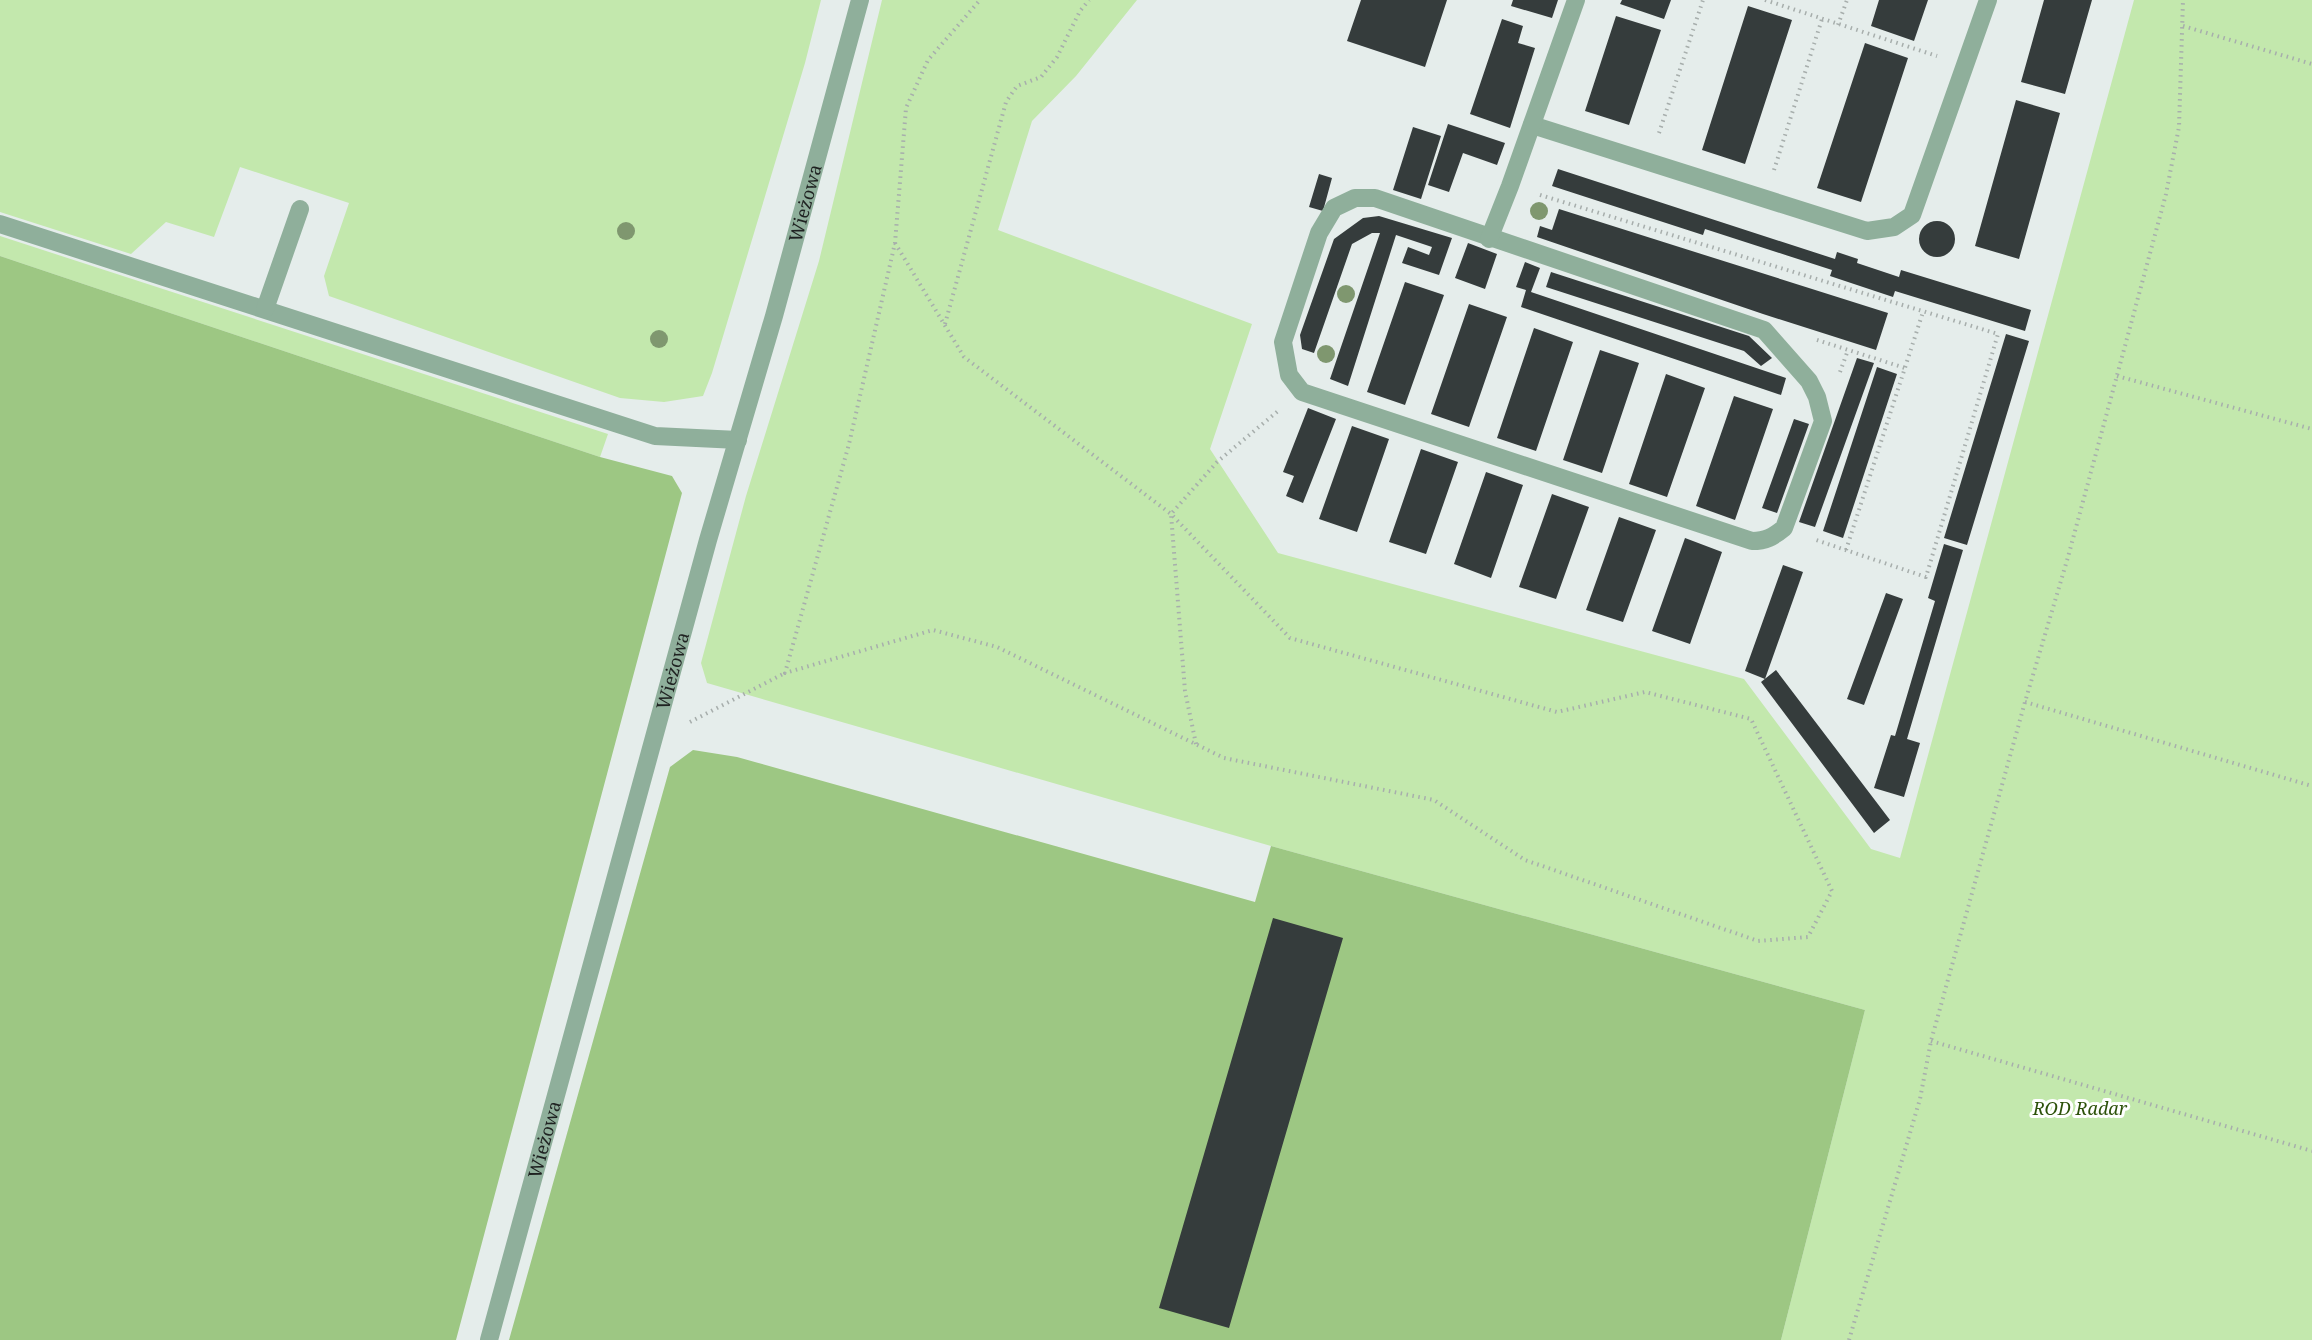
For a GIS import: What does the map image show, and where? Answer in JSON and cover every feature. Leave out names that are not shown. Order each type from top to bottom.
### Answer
[{"type":"lane","name":"Wieżowa","points":[[489,1340],[860,0]]},
{"type":"lane","points":[[1489,238],[1510,186],[1576,0]]},
{"type":"lane","points":[[1532,125],[1867,231],[1894,227],[1912,215],[1988,0]]},
{"type":"lane","points":[[1355,198],[1375,198],[1489,238],[1764,330],[1809,381],[1817,397],[1823,421],[1784,528],[1773,538],[1752,541],[1302,392],[1289,375],[1283,342],[1319,233],[1334,208],[1355,198]]},
{"type":"lane","points":[[265,309],[300,209]]},
{"type":"lane","points":[[0,224],[655,436],[738,440]]},
{"type":"path","points":[[785,673],[849,444],[895,243],[906,108],[928,60],[980,0]]},
{"type":"path","points":[[945,325],[1006,102],[1017,87],[1041,77],[1057,57],[1080,11],[1089,0]]},
{"type":"path","points":[[1649,162],[1703,0]]},
{"type":"path","points":[[1765,0],[1966,65]]},
{"type":"path","points":[[1838,25],[1847,0]]},
{"type":"path","points":[[1849,1340],[1920,1099],[1931,1041],[2025,702],[2068,558],[2166,194],[2179,127],[2183,0]]},
{"type":"path","points":[[1765,199],[1822,19]]},
{"type":"path","points":[[2183,26],[2312,64]]},
{"type":"path","points":[[1510,186],[1998,334],[1926,577],[1784,528]]},
{"type":"path","points":[[654,739],[785,673],[933,630],[997,647],[1224,758],[1434,800],[1525,860],[1758,940],[1808,937],[1832,891],[1751,719],[1645,692],[1557,712],[1290,638],[1171,514],[964,357],[895,243]]},
{"type":"path","points":[[1846,550],[1923,312]]},
{"type":"path","points":[[1764,330],[1776,327],[1905,368]]},
{"type":"path","points":[[2117,376],[2312,429]]},
{"type":"path","points":[[1196,744],[1185,691],[1171,514],[1217,462],[1302,392]]},
{"type":"path","points":[[2025,702],[2312,786]]},
{"type":"path","points":[[1931,1041],[2312,1151]]},
{"type":"green space","points":[[0,0],[821,0],[805,63],[712,373],[703,396],[664,402],[620,398],[329,296],[324,276],[349,203],[240,167],[214,237],[166,222],[131,254],[0,212]]},
{"type":"green space","name":"ROD Radar","points":[[882,0],[1137,0],[1076,76],[1032,121],[998,230],[1252,324],[1210,449],[1278,553],[1744,679],[1871,849],[1900,858],[2134,0],[2312,0],[2312,1340],[1781,1340],[1865,1010],[1271,846],[707,683],[701,663],[746,496],[819,261]]},
{"type":"green space","points":[[0,236],[608,434],[600,457],[0,256]]},
{"type":"green space","points":[[0,256],[600,457],[672,476],[682,493],[456,1340],[0,1340]]},
{"type":"green space","points":[[693,750],[737,757],[1255,902],[1271,846],[1865,1010],[1781,1340],[509,1340],[670,767]]},
{"type":"building","points":[[1361,0],[1447,0],[1425,67],[1347,41]]},
{"type":"building","points":[[1513,0],[1558,0],[1552,18],[1511,6]]},
{"type":"building","points":[[1622,0],[1671,0],[1664,19],[1620,4]]},
{"type":"building","points":[[1879,0],[1928,0],[1914,41],[1871,26]]},
{"type":"building","points":[[2044,0],[2092,0],[2065,94],[2021,82]]},
{"type":"building","points":[[1748,6],[1792,20],[1745,164],[1702,150]]},
{"type":"building","points":[[1616,16],[1661,30],[1629,125],[1585,111]]},
{"type":"building","points":[[1502,19],[1523,26],[1518,43],[1535,48],[1510,128],[1470,114]]},
{"type":"building","points":[[1865,43],[1908,58],[1861,202],[1817,188]]},
{"type":"building","points":[[2016,100],[2060,113],[2019,259],[1975,246]]},
{"type":"building","points":[[1448,124],[1505,143],[1497,165],[1463,153],[1449,192],[1428,185]]},
{"type":"building","points":[[1413,127],[1441,136],[1421,199],[1393,190]]},
{"type":"building","points":[[1558,169],[1835,259],[1837,252],[1858,259],[1857,263],[1899,277],[1901,270],[2031,310],[2025,331],[1895,291],[1893,297],[1830,276],[1832,270],[1705,229],[1703,235],[1552,186]]},
{"type":"building","points":[[1319,174],[1332,178],[1323,211],[1309,207]]},
{"type":"building","points":[[1559,209],[1888,313],[1876,350],[1537,237],[1540,226],[1552,230]]},
{"type":"building","points":[[1379,216],[1452,238],[1439,275],[1402,263],[1408,247],[1429,255],[1432,247],[1396,235],[1348,386],[1330,379],[1380,233],[1372,233],[1352,244],[1314,353],[1302,349],[1300,335],[1334,239],[1363,218]]},
{"type":"building","points":[[1937,221],[1950,226],[1955,239],[1950,252],[1937,257],[1924,252],[1919,239],[1924,226]]},
{"type":"building","points":[[1468,243],[1497,254],[1485,289],[1455,278]]},
{"type":"building","points":[[1525,262],[1540,268],[1531,292],[1786,378],[1781,395],[1521,307],[1526,290],[1516,287]]},
{"type":"building","points":[[1551,272],[1749,336],[1772,358],[1761,366],[1744,351],[1546,287]]},
{"type":"building","points":[[1405,282],[1444,295],[1405,405],[1367,392]]},
{"type":"building","points":[[1469,304],[1507,317],[1469,427],[1431,414]]},
{"type":"building","points":[[1534,328],[1573,342],[1536,451],[1497,438]]},
{"type":"building","points":[[2006,334],[2029,341],[1967,545],[1944,538]]},
{"type":"building","points":[[1600,350],[1639,363],[1602,473],[1563,460]]},
{"type":"building","points":[[1857,358],[1874,363],[1815,527],[1799,522]]},
{"type":"building","points":[[1877,367],[1897,374],[1843,538],[1823,531]]},
{"type":"building","points":[[1666,374],[1705,388],[1667,497],[1629,484]]},
{"type":"building","points":[[1734,396],[1773,409],[1735,520],[1696,506]]},
{"type":"building","points":[[1308,408],[1336,419],[1303,503],[1286,496],[1294,476],[1283,472]]},
{"type":"building","points":[[1794,419],[1809,424],[1777,513],[1762,508]]},
{"type":"building","points":[[1352,426],[1389,439],[1357,532],[1319,519]]},
{"type":"building","points":[[1421,449],[1458,462],[1426,554],[1389,542]]},
{"type":"building","points":[[1486,472],[1523,485],[1491,578],[1454,564]]},
{"type":"building","points":[[1552,494],[1589,507],[1556,599],[1519,587]]},
{"type":"building","points":[[1619,517],[1656,530],[1623,622],[1586,610]]},
{"type":"building","points":[[1685,538],[1722,552],[1690,644],[1652,631]]},
{"type":"building","points":[[1944,544],[1963,550],[1907,739],[1920,743],[1904,797],[1874,788],[1891,735],[1895,736],[1935,601],[1928,598]]},
{"type":"building","points":[[1783,565],[1803,572],[1765,679],[1745,671]]},
{"type":"building","points":[[1886,593],[1903,599],[1864,705],[1847,699]]},
{"type":"building","points":[[1776,670],[1890,820],[1874,833],[1761,682]]},
{"type":"building","points":[[1273,918],[1343,938],[1229,1328],[1159,1308]]}]
